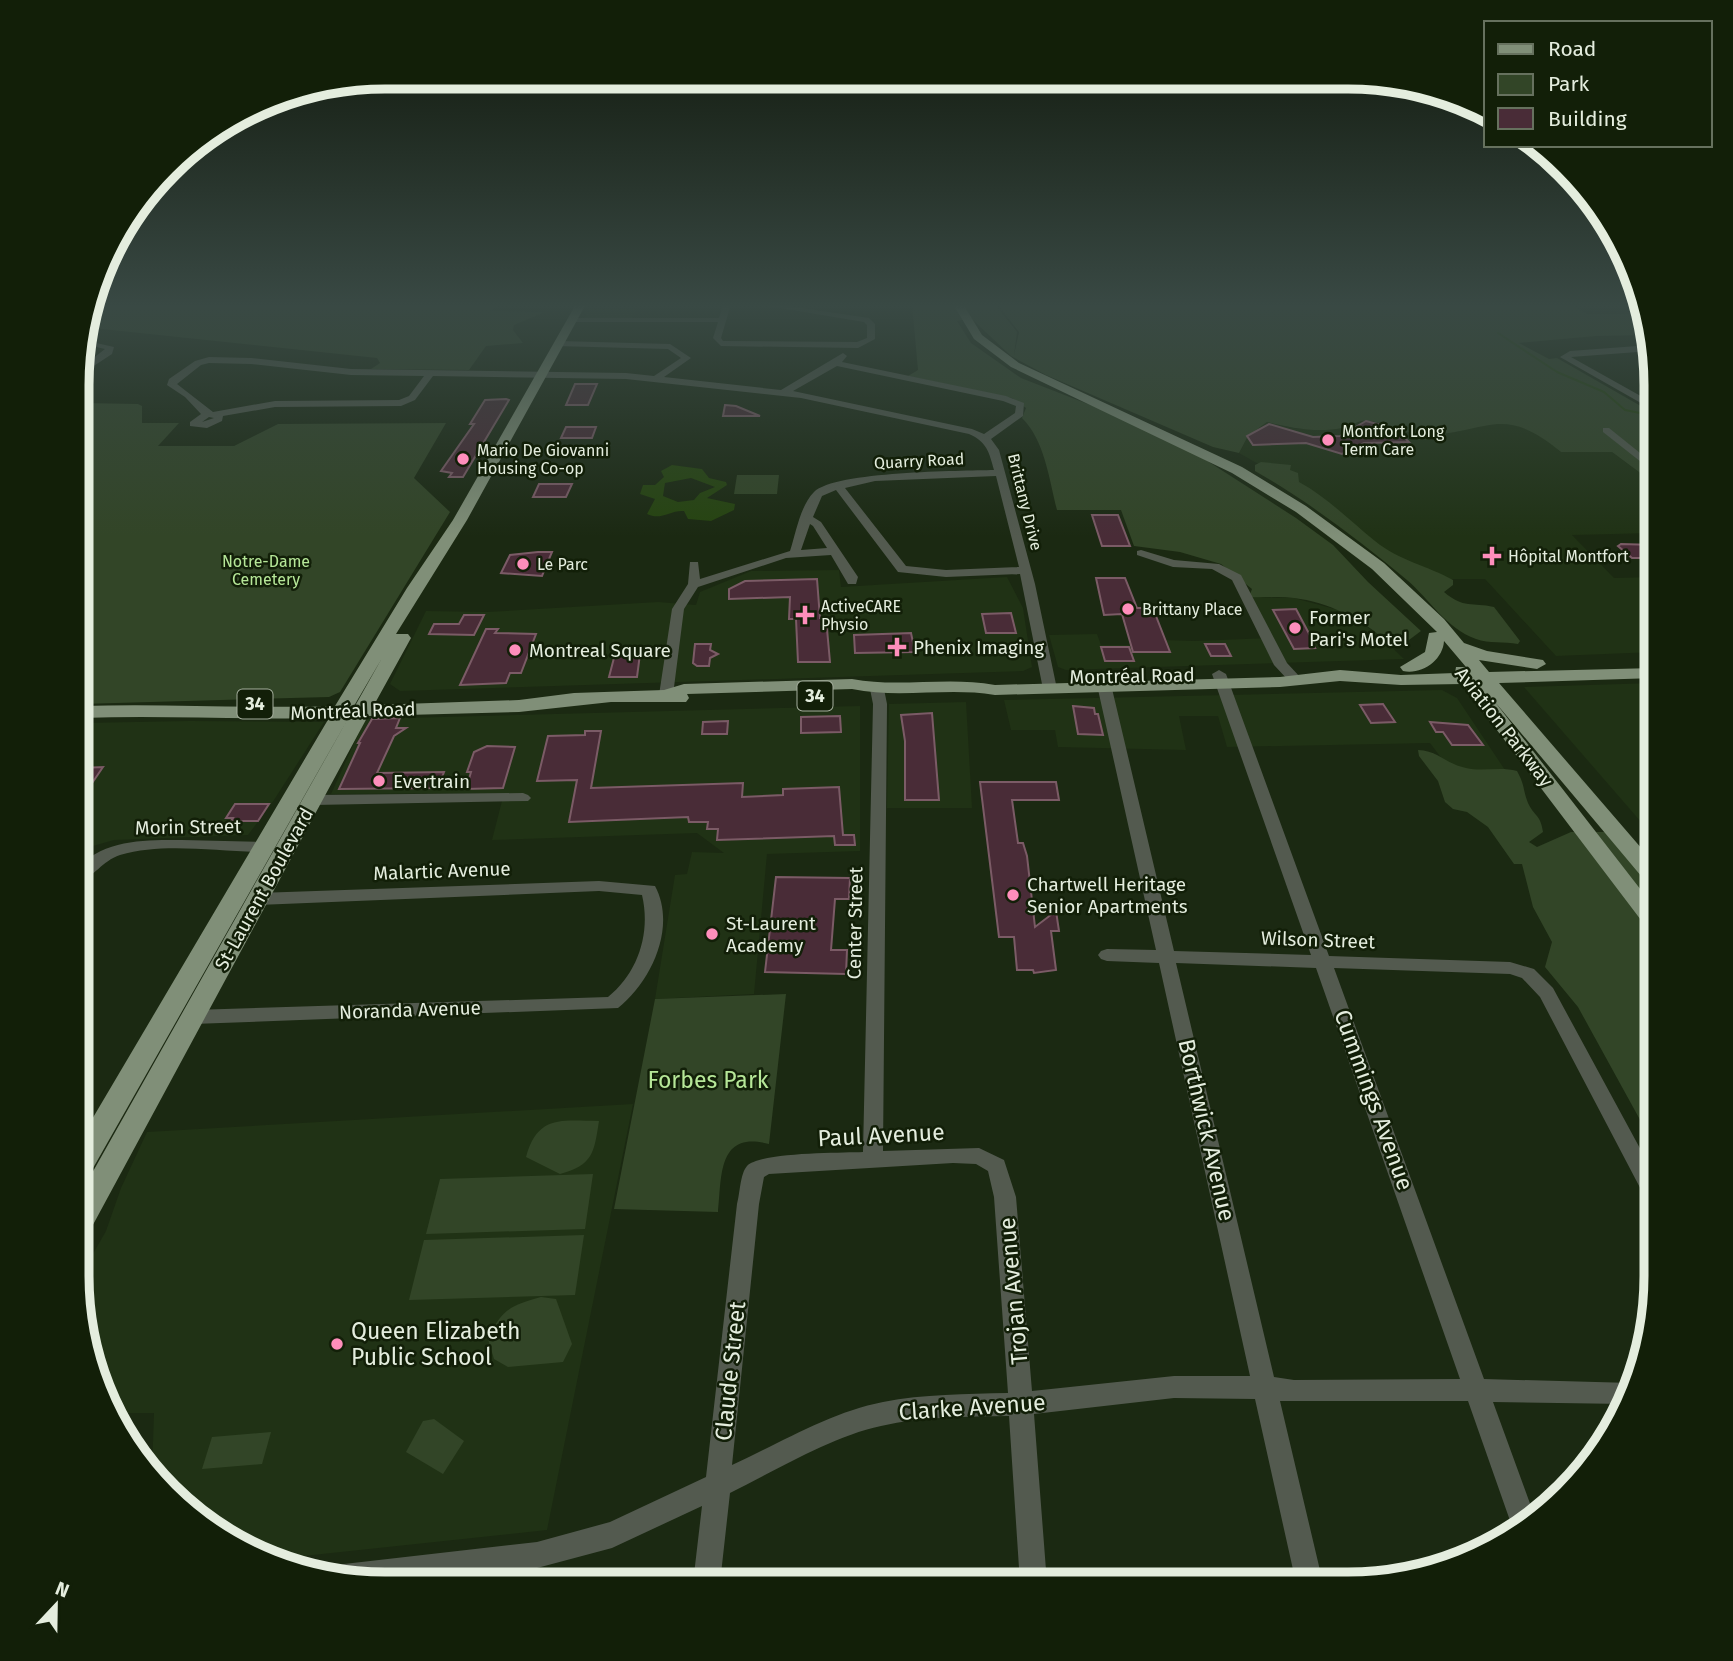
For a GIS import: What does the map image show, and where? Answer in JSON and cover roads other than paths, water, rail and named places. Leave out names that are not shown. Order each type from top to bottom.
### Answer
[{"type":"main road","name":"St-Laurent Boulevard","points":[[89,1150],[263,847],[356,706],[395,638],[417,611],[442,551],[538,382]]},
{"type":"main road","name":"Aviation Parkway","points":[[1047,382],[1222,462],[1281,496],[1343,540],[1412,596],[1455,643],[1490,708],[1644,909]]},
{"type":"main road","name":"Aviation Parkway","points":[[1343,540],[1384,578],[1435,638],[1472,672],[1563,766],[1644,865]]},
{"type":"main road","points":[[1412,674],[1431,656],[1436,647],[1435,638]]},
{"type":"main road","points":[[1455,643],[1483,656],[1537,664]]},
{"type":"main road","name":"Montréal Road","points":[[1472,672],[1537,664],[1644,661]]},
{"type":"main road","name":"Montréal Road","points":[[89,712],[161,710],[270,714],[356,706],[519,706],[545,699],[666,695],[684,699],[857,695],[877,689],[972,685],[995,690],[1049,683],[1221,679],[1280,682],[1293,677],[1472,672],[1581,675],[1644,673]]},
{"type":"main road","points":[[1412,674],[1461,688],[1490,708]]},
{"type":"main road","points":[[1519,719],[1509,698],[1513,688],[1526,683],[1581,675]]},
{"type":"main road","name":"St-Laurent Boulevard","points":[[89,1205],[314,800],[356,706]]},
{"type":"street","name":"Brittany Drive","points":[[172,382],[173,386],[213,414],[275,404],[401,403],[412,398],[425,382]]},
{"type":"street","name":"Brittany Drive","points":[[679,382],[827,399],[925,421],[985,438],[994,450],[1025,570],[1049,683]]},
{"type":"street","points":[[783,393],[803,382]]},
{"type":"street","points":[[923,382],[1019,404],[1022,410],[985,438]]},
{"type":"street","points":[[1608,382],[1644,402]]},
{"type":"street","points":[[1606,430],[1644,461]]},
{"type":"street","name":"Quarry Road","points":[[807,519],[818,494],[875,478],[1000,473]]},
{"type":"street","points":[[840,488],[896,564],[911,572],[935,575],[1025,570]]},
{"type":"street","points":[[795,552],[807,519],[817,523],[852,581]]},
{"type":"street","points":[[694,584],[795,552],[834,551]]},
{"type":"street","points":[[1141,553],[1161,561],[1215,566],[1237,578],[1281,665],[1293,677]]},
{"type":"street","points":[[666,695],[678,608],[694,584],[694,564]]},
{"type":"street","name":"Cummings Avenue","points":[[1221,679],[1521,1515]]},
{"type":"street","name":"Borthwick Avenue","points":[[1104,682],[1307,1572]]},
{"type":"street","name":"Center Street","points":[[873,1159],[880,704],[877,689]]},
{"type":"street","points":[[314,800],[523,798]]},
{"type":"street","name":"Morin Street","points":[[89,868],[102,855],[146,846],[263,847]]},
{"type":"street","name":"Malartic Avenue","points":[[258,899],[599,886],[649,890],[653,915],[642,970],[624,995]]},
{"type":"street","name":"Wilson Street","points":[[1107,955],[1324,960],[1510,968],[1528,972],[1546,993],[1644,1175]]},
{"type":"street","name":"Noranda Avenue","points":[[193,1017],[585,1005],[612,1003],[624,995]]},
{"type":"street","name":"Paul Avenue","points":[[765,1166],[979,1156],[997,1166]]},
{"type":"street","name":"Claude Street","points":[[708,1572],[750,1194],[755,1172],[765,1166]]},
{"type":"street","name":"Trojan Avenue","points":[[997,1166],[1005,1197],[1033,1572]]},
{"type":"street","name":"Clarke Avenue","points":[[388,1572],[537,1555],[612,1535],[834,1430],[880,1414],[926,1407],[1021,1404],[1174,1387],[1294,1391],[1619,1393]]},
{"type":"waterway","points":[[1579,382],[1604,392],[1625,410],[1644,414]]},
{"type":"place","name":"Montfort Long Term Care","points":[[1328,440]]},
{"type":"place","name":"Mario De Giovanni Housing Co-op","points":[[463,459]]},
{"type":"place","name":"Hôpital Montfort","points":[[1492,556]]},
{"type":"place","name":"Le Parc","points":[[523,564]]},
{"type":"place","name":"Brittany Place","points":[[1128,609]]},
{"type":"place","name":"ActiveCARE Physio","points":[[805,615]]},
{"type":"place","name":"Former Pari's Motel","points":[[1295,628]]},
{"type":"place","name":"Phenix Imaging","points":[[897,647]]},
{"type":"place","name":"Montreal Square","points":[[515,650]]},
{"type":"place","name":"Evertrain","points":[[379,781]]},
{"type":"place","name":"Chartwell Heritage Senior Apartments","points":[[1013,895]]},
{"type":"place","name":"St-Laurent Academy","points":[[712,934]]},
{"type":"place","name":"Queen Elizabeth Public School","points":[[337,1344]]},
{"type":"park label","name":"Notre-Dame Cemetery","points":[[266,570]]},
{"type":"park label","name":"Forbes Park","points":[[708,1080]]}]
